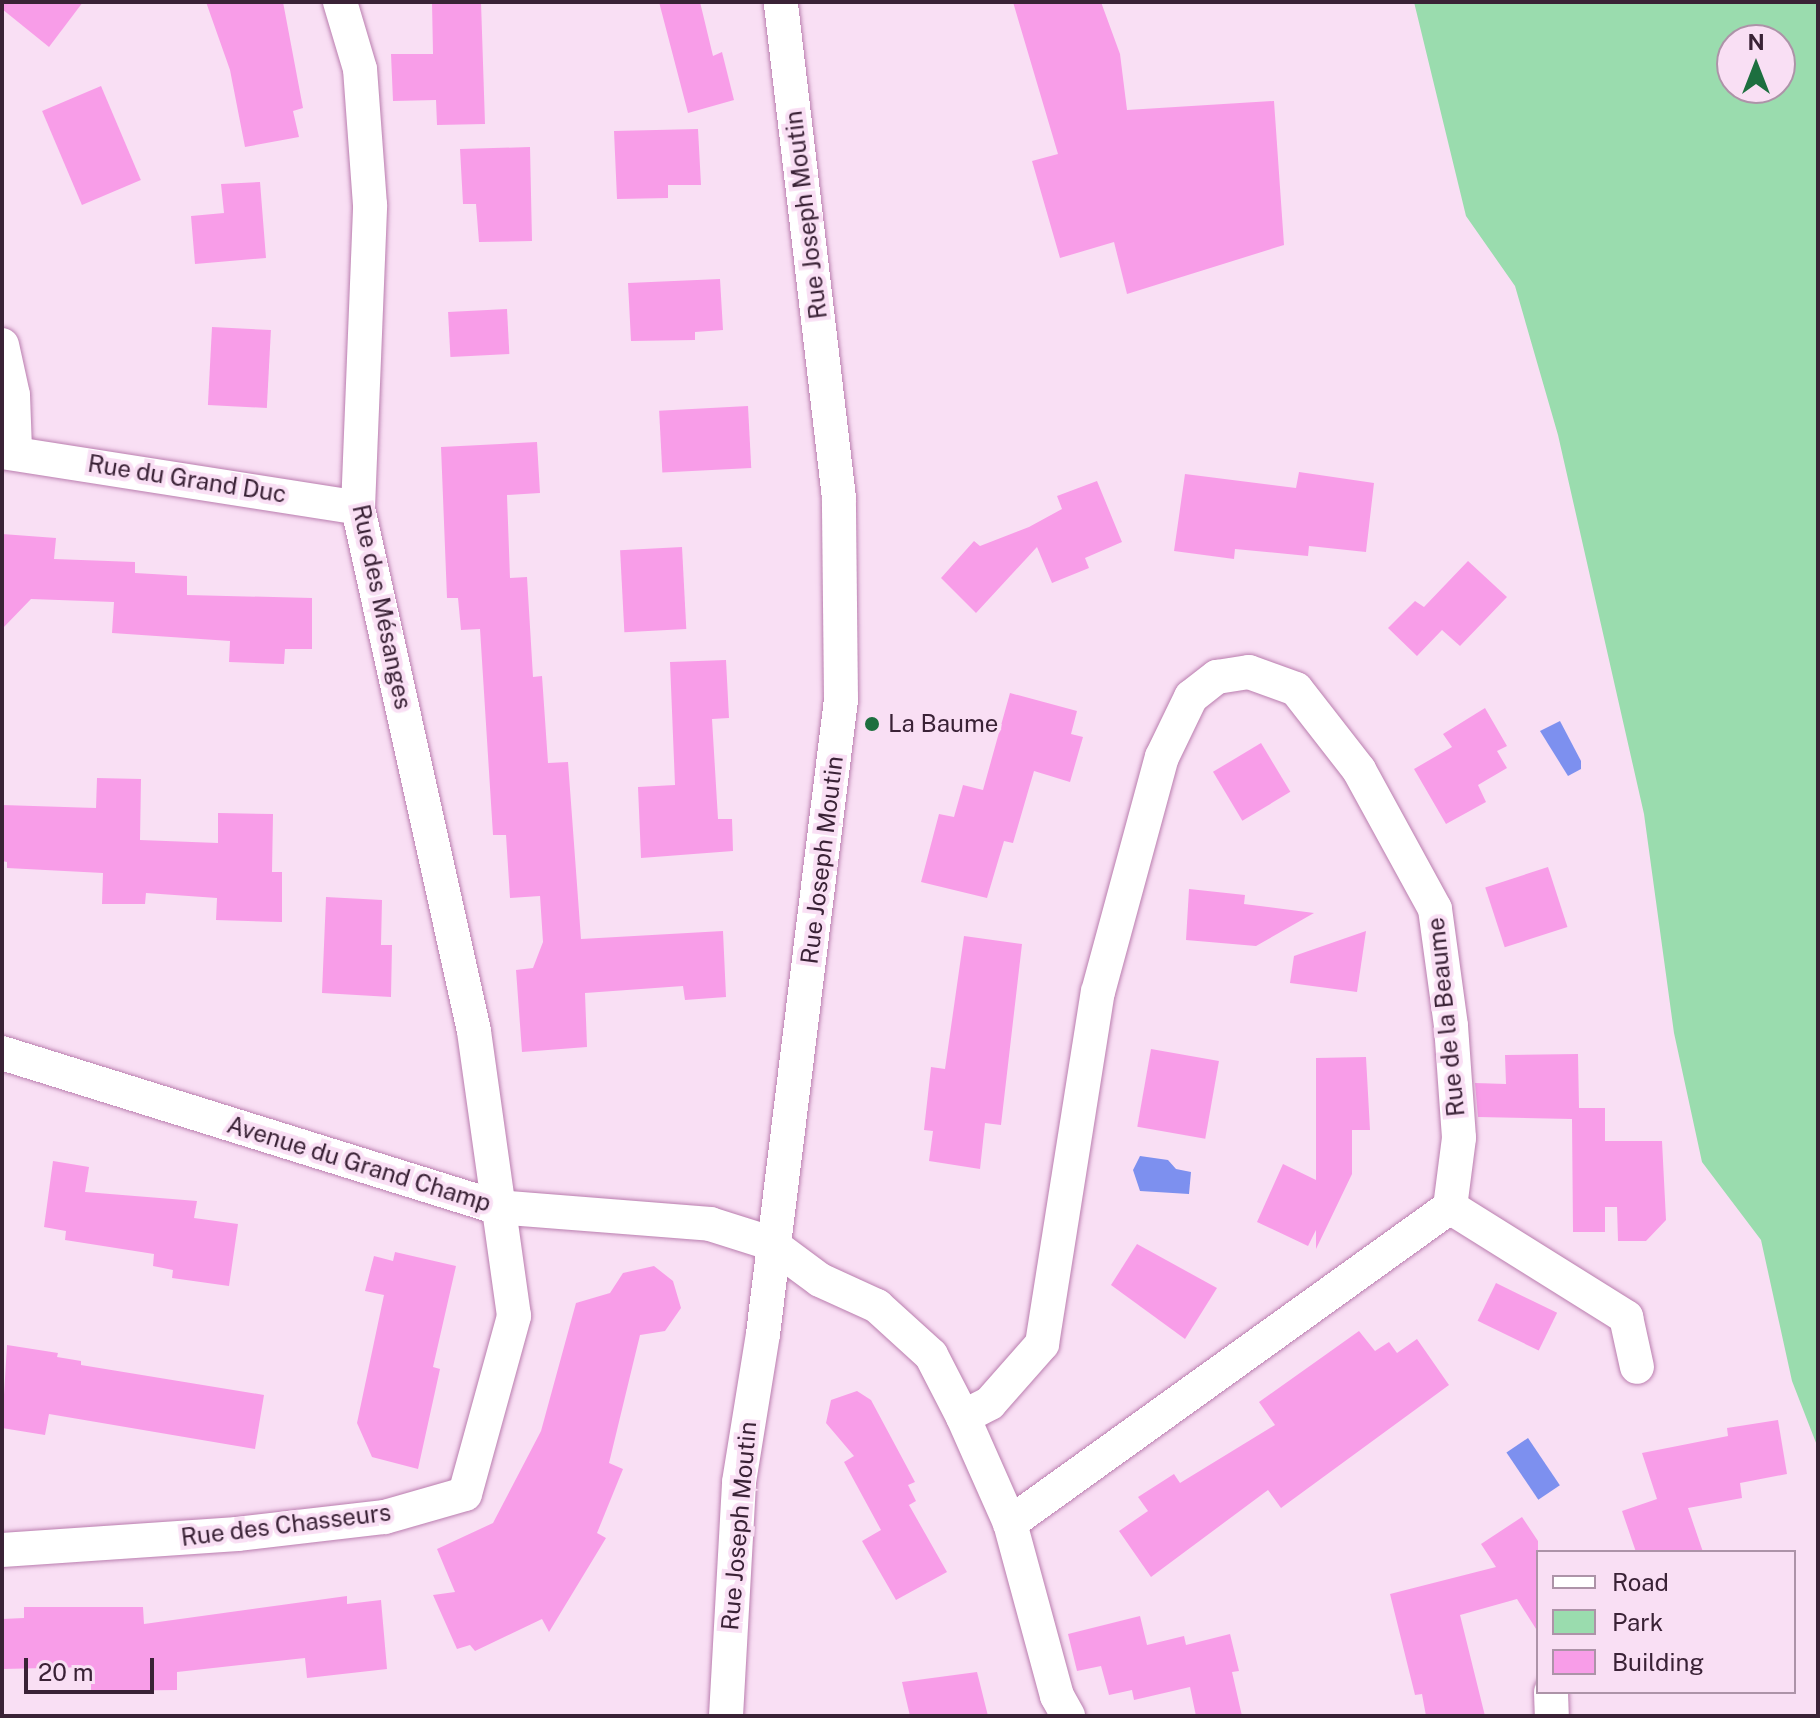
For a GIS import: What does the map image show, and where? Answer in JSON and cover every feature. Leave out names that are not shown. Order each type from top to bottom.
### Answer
[{"type":"street","name":"Rue des Mésanges","points":[[340,2],[360,69],[370,205],[358,508],[474,1031],[496,1207]]},
{"type":"street","name":"Rue Joseph Moutin","points":[[726,1716],[739,1482],[763,1334],[770,1243],[833,797],[842,636],[839,498],[781,2]]},
{"type":"street","name":"Rue du Grand Duc","points":[[2,345],[13,395],[8,451],[358,508]]},
{"type":"street","name":"Rue de la Beaume","points":[[963,1417],[990,1403],[1042,1344],[1098,992],[1162,757],[1191,697],[1217,677],[1249,672],[1296,689],[1359,770],[1435,909],[1451,1026],[1459,1138],[1450,1207]]},
{"type":"street","name":"Avenue du Grand Champ","points":[[2,1053],[496,1207],[710,1224],[770,1243],[820,1280],[877,1306],[931,1355],[963,1417],[1010,1523],[1057,1696],[1068,1716]]},
{"type":"street","name":"Rue des Chasseurs","points":[[2,1550],[237,1534],[385,1517],[465,1494],[514,1316],[496,1207]]},
{"type":"street","points":[[1010,1523],[1450,1207],[1626,1317],[1637,1367]]},
{"type":"street","points":[[1551,1694],[1552,1716]]},
{"type":"green space","points":[[1414,2],[1818,2],[1818,1448],[1792,1381],[1761,1240],[1702,1162],[1674,1033],[1644,814],[1558,435],[1515,286],[1466,216]]},
{"type":"water","points":[[1560,721],[1581,761],[1581,769],[1568,776],[1540,731]]},
{"type":"water","points":[[1140,1156],[1168,1160],[1176,1169],[1191,1172],[1189,1194],[1140,1191],[1133,1170]]},
{"type":"water","points":[[1528,1438],[1560,1485],[1538,1500],[1506,1453]]},
{"type":"building","points":[[2,2],[83,2],[49,47],[2,9]]},
{"type":"building","points":[[206,2],[283,2],[303,108],[293,111],[299,137],[245,147],[230,70]]},
{"type":"building","points":[[432,2],[481,2],[485,124],[437,125],[436,100],[393,101],[391,54],[433,54]]},
{"type":"building","points":[[659,2],[700,2],[713,56],[722,52],[734,100],[688,113]]},
{"type":"building","points":[[1013,2],[1101,2],[1120,54],[1127,110],[1274,101],[1284,245],[1127,294],[1114,242],[1060,258],[1032,161],[1058,154]]},
{"type":"building","points":[[101,86],[141,180],[82,205],[42,111]]},
{"type":"building","points":[[698,129],[701,185],[668,185],[668,198],[617,199],[614,131]]},
{"type":"building","points":[[530,147],[532,241],[479,242],[476,204],[463,204],[460,149]]},
{"type":"building","points":[[260,182],[266,258],[195,264],[191,216],[224,213],[221,184]]},
{"type":"building","points":[[720,279],[723,330],[695,332],[695,340],[631,341],[628,283]]},
{"type":"building","points":[[507,309],[509,354],[450,357],[448,312]]},
{"type":"building","points":[[212,327],[271,330],[267,408],[208,405]]},
{"type":"building","points":[[748,406],[751,468],[662,473],[659,411]]},
{"type":"building","points":[[537,442],[540,493],[507,495],[510,578],[527,577],[533,677],[542,676],[548,763],[568,762],[581,939],[723,931],[726,997],[685,1000],[683,986],[585,993],[587,1047],[522,1052],[516,970],[533,968],[543,942],[540,896],[510,898],[506,835],[493,835],[480,629],[461,630],[458,598],[447,598],[441,447]]},
{"type":"building","points":[[1299,472],[1374,483],[1366,552],[1309,546],[1308,556],[1235,549],[1234,559],[1174,551],[1185,474],[1296,488]]},
{"type":"building","points":[[1097,481],[1122,542],[1085,558],[1089,568],[1052,583],[1037,547],[976,613],[941,578],[974,541],[980,546],[1029,527],[1062,509],[1057,496]]},
{"type":"building","points":[[2,534],[56,538],[54,559],[135,562],[135,573],[187,576],[187,595],[312,598],[312,649],[285,649],[284,664],[229,662],[230,641],[112,633],[114,602],[31,599],[2,629]]},
{"type":"building","points":[[682,547],[686,629],[624,632],[620,550]]},
{"type":"building","points":[[1468,561],[1507,597],[1460,646],[1442,630],[1417,656],[1388,628],[1415,601],[1424,607]]},
{"type":"building","points":[[726,660],[729,718],[712,719],[718,819],[732,819],[733,851],[641,858],[638,787],[675,785],[670,662]]},
{"type":"building","points":[[1010,693],[1077,711],[1071,734],[1083,737],[1070,782],[1034,771],[1013,843],[1004,841],[987,898],[921,882],[939,814],[954,817],[963,785],[983,790]]},
{"type":"building","points":[[1485,708],[1507,746],[1497,751],[1507,768],[1478,785],[1486,802],[1446,824],[1414,769],[1452,747],[1443,734]]},
{"type":"building","points":[[1261,743],[1290,792],[1242,821],[1213,772]]},
{"type":"building","points":[[97,778],[141,779],[140,840],[218,843],[218,813],[273,814],[272,872],[282,872],[282,922],[216,920],[217,898],[146,893],[145,904],[102,904],[103,873],[7,868],[7,862],[2,861],[2,805],[96,808]]},
{"type":"building","points":[[1548,867],[1567,927],[1505,947],[1485,887]]},
{"type":"building","points":[[1189,889],[1245,895],[1244,904],[1314,913],[1256,946],[1186,940]]},
{"type":"building","points":[[326,897],[382,900],[381,945],[392,945],[391,997],[322,993]]},
{"type":"building","points":[[1366,931],[1357,992],[1290,983],[1294,956]]},
{"type":"building","points":[[964,936],[1022,944],[1001,1125],[985,1123],[980,1169],[929,1161],[933,1131],[924,1130],[931,1067],[945,1069]]},
{"type":"building","points":[[1151,1049],[1219,1061],[1205,1139],[1137,1127]]},
{"type":"building","points":[[1578,1054],[1579,1108],[1605,1108],[1605,1141],[1662,1141],[1666,1220],[1646,1241],[1618,1241],[1617,1207],[1605,1207],[1605,1232],[1573,1232],[1572,1119],[1478,1117],[1475,1083],[1506,1084],[1505,1055]]},
{"type":"building","points":[[1366,1057],[1370,1130],[1352,1130],[1352,1174],[1316,1249],[1316,1230],[1308,1246],[1257,1222],[1283,1164],[1316,1180],[1316,1058]]},
{"type":"building","points":[[53,1161],[89,1167],[85,1192],[197,1201],[194,1218],[238,1224],[229,1286],[172,1278],[173,1270],[153,1266],[154,1254],[65,1240],[66,1231],[44,1227]]},
{"type":"building","points":[[1137,1244],[1217,1288],[1185,1339],[1111,1285]]},
{"type":"building","points":[[395,1252],[456,1266],[433,1367],[440,1369],[418,1469],[372,1457],[357,1423],[384,1295],[365,1291],[374,1256],[393,1261]]},
{"type":"building","points":[[654,1266],[673,1281],[681,1308],[665,1331],[640,1335],[609,1463],[623,1469],[597,1533],[606,1538],[549,1632],[542,1619],[475,1651],[470,1645],[457,1649],[433,1595],[455,1592],[437,1549],[493,1523],[541,1431],[576,1303],[610,1293],[623,1273]]},
{"type":"building","points":[[1496,1283],[1557,1313],[1539,1351],[1478,1321]]},
{"type":"building","points":[[1359,1331],[1375,1351],[1389,1342],[1397,1353],[1417,1339],[1449,1385],[1281,1508],[1268,1490],[1151,1577],[1119,1531],[1148,1511],[1138,1497],[1174,1474],[1180,1483],[1275,1425],[1259,1402]]},
{"type":"building","points":[[7,1345],[58,1353],[57,1357],[81,1361],[81,1365],[264,1395],[255,1449],[49,1414],[45,1435],[2,1428]]},
{"type":"building","points":[[857,1391],[871,1400],[915,1482],[908,1485],[916,1501],[909,1505],[947,1572],[896,1600],[862,1541],[881,1530],[844,1462],[854,1456],[826,1423],[831,1400]]},
{"type":"building","points":[[1778,1420],[1787,1474],[1740,1483],[1742,1498],[1688,1508],[1702,1550],[1635,1550],[1622,1511],[1657,1499],[1642,1453],[1728,1436],[1727,1428]]},
{"type":"building","points":[[1522,1517],[1538,1541],[1536,1629],[1517,1599],[1460,1615],[1485,1716],[1426,1716],[1422,1694],[1415,1695],[1390,1594],[1496,1567],[1481,1544]]},
{"type":"building","points":[[347,1596],[347,1604],[381,1600],[387,1669],[307,1678],[305,1658],[177,1672],[177,1690],[91,1691],[91,1667],[2,1669],[2,1619],[24,1618],[24,1607],[143,1607],[144,1624]]},
{"type":"building","points":[[1140,1616],[1147,1645],[1184,1636],[1186,1645],[1230,1634],[1239,1671],[1232,1672],[1242,1716],[1196,1716],[1190,1687],[1134,1700],[1132,1690],[1109,1695],[1101,1666],[1077,1671],[1068,1634]]},
{"type":"building","points":[[977,1672],[988,1716],[910,1716],[902,1682]]},
{"type":"place","name":"La Baume","points":[[872,724]]}]
